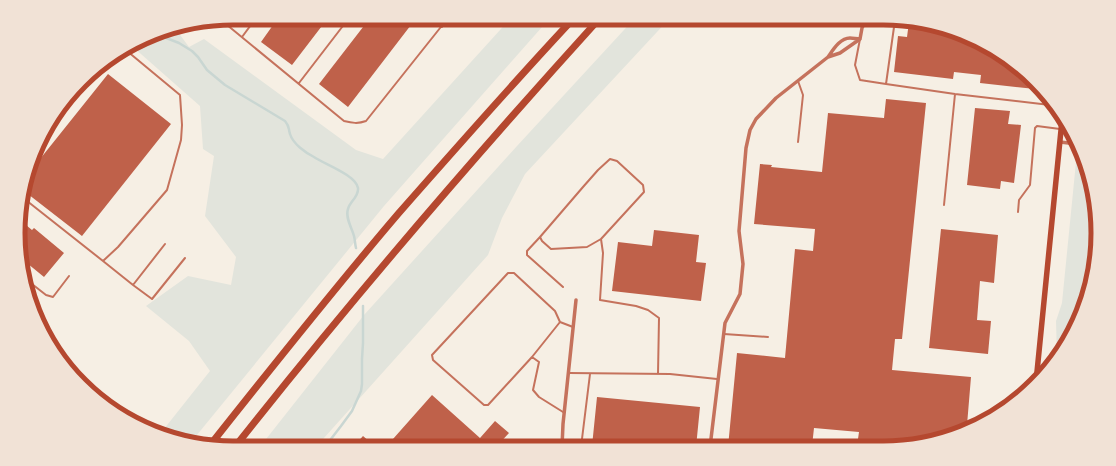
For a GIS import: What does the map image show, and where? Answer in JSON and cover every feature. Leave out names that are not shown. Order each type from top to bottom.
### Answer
[{"type":"highway","points":[[214,440],[297,336],[398,214],[568,25]]},
{"type":"highway","points":[[240,441],[362,291],[530,95],[594,25]]},
{"type":"main road","points":[[1037,372],[1061,129]]},
{"type":"street","points":[[711,441],[725,323],[740,294],[743,264],[739,231],[746,148],[750,130],[756,119],[772,102],[828,57],[840,53],[860,39],[863,25]]},
{"type":"street","points":[[828,57],[834,47],[844,40],[850,38],[860,39]]},
{"type":"street","points":[[1060,142],[1071,143]]},
{"type":"street","points":[[562,441],[576,300]]},
{"type":"lane","points":[[228,25],[344,121],[353,123],[361,123],[366,121],[442,27],[439,25]]},
{"type":"lane","points":[[242,37],[251,25]]},
{"type":"lane","points":[[299,83],[344,25]]},
{"type":"lane","points":[[886,84],[894,25]]},
{"type":"lane","points":[[860,39],[856,65],[860,80],[955,94],[1047,105]]},
{"type":"lane","points":[[103,260],[118,247],[167,190],[181,140],[182,124],[180,95],[129,53]]},
{"type":"lane","points":[[798,81],[802,95],[798,142]]},
{"type":"lane","points":[[944,205],[955,94]]},
{"type":"lane","points":[[1018,212],[1020,200],[1030,185],[1035,128],[1037,126],[1061,129]]},
{"type":"lane","points":[[540,237],[542,241],[551,249],[587,247],[601,239],[644,192],[643,185],[617,160],[610,159],[598,170],[527,251],[527,255],[563,287]]},
{"type":"lane","points":[[28,201],[152,299],[185,258]]},
{"type":"lane","points":[[601,239],[603,252],[600,300],[636,306],[648,310],[659,318],[658,374]]},
{"type":"lane","points":[[133,285],[165,244]]},
{"type":"lane","points":[[560,322],[532,357],[488,405],[484,405],[433,360],[432,355],[508,273],[514,273],[547,303],[555,311],[560,322],[574,327]]},
{"type":"lane","points":[[31,283],[46,295],[53,297],[70,276]]},
{"type":"lane","points":[[724,334],[768,337]]},
{"type":"lane","points":[[532,357],[539,362],[533,390],[539,397],[564,413]]},
{"type":"lane","points":[[569,374],[670,374],[718,379]]},
{"type":"lane","points":[[582,441],[590,374]]},
{"type":"shaded area","points":[[505,25],[544,25],[384,206],[195,437],[164,429],[210,371],[189,341],[146,306],[188,276],[231,285],[236,257],[205,216],[214,156],[203,149],[200,106],[136,49],[178,32],[189,47],[204,39],[356,150],[383,159]]},
{"type":"shaded area","points":[[629,25],[663,25],[525,174],[502,218],[488,255],[321,441],[265,441],[364,315]]},
{"type":"shaded area","points":[[1076,162],[1078,162],[1087,192],[1091,219],[1091,247],[1087,274],[1080,300],[1070,325],[1057,348],[1056,321],[1062,303]]},
{"type":"building","points":[[273,25],[323,25],[292,65],[261,42]]},
{"type":"building","points":[[365,25],[411,25],[348,107],[319,84]]},
{"type":"building","points":[[908,27],[937,32],[963,41],[999,60],[1032,89],[980,83],[981,75],[954,72],[953,79],[894,72],[898,36],[907,37]]},
{"type":"building","points":[[108,74],[171,124],[82,236],[29,195],[37,162]]},
{"type":"building","points":[[886,99],[926,103],[902,339],[895,339],[892,370],[971,377],[967,423],[937,434],[897,441],[858,441],[859,432],[814,428],[813,441],[729,441],[737,353],[785,358],[795,249],[813,251],[815,229],[754,224],[760,164],[772,165],[771,167],[822,172],[828,113],[884,118]]},
{"type":"building","points":[[975,108],[1010,111],[1008,124],[1021,125],[1014,183],[1001,181],[1000,189],[967,185]]},
{"type":"building","points":[[25,224],[32,230],[34,228],[64,253],[44,277],[28,264],[25,247]]},
{"type":"building","points":[[941,229],[998,235],[994,283],[980,281],[977,320],[991,321],[988,354],[929,348]]},
{"type":"building","points":[[654,230],[699,235],[696,262],[706,263],[701,301],[612,291],[618,242],[652,246]]},
{"type":"building","points":[[432,395],[480,438],[495,421],[509,433],[502,441],[391,441]]},
{"type":"building","points":[[597,397],[700,407],[697,441],[593,441]]},
{"type":"building","points":[[363,436],[369,441],[358,441]]},
{"type":"waterway","points":[[164,37],[179,43],[192,51],[207,70],[225,85],[285,121],[290,134],[297,145],[319,160],[346,174],[356,183],[358,191],[347,212],[356,248]]},
{"type":"waterway","points":[[329,441],[352,411],[361,391],[363,306]]}]
